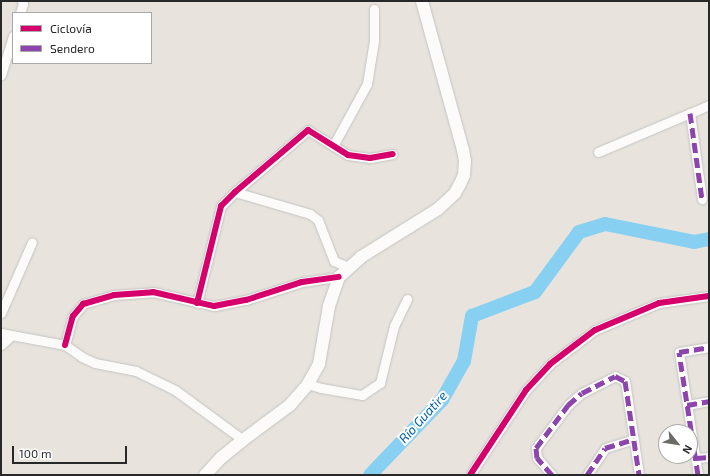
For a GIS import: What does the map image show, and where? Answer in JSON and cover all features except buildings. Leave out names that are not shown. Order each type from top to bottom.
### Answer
[{"type":"main road","points":[[204,475],[243,440],[290,405],[308,384],[319,364],[329,306],[339,277],[348,267],[438,209],[455,193],[464,175],[465,161],[463,150],[422,1]]},
{"type":"street","points":[[20,12],[23,4],[22,1]]},
{"type":"street","points":[[333,146],[367,84],[374,41],[374,9]]},
{"type":"street","points":[[1,75],[12,39]]},
{"type":"street","points":[[598,152],[709,105]]},
{"type":"street","points":[[690,113],[702,199]]},
{"type":"street","points":[[197,303],[221,206],[234,192],[308,130],[348,155],[370,158],[393,154]]},
{"type":"street","points":[[234,192],[310,214],[318,220],[334,260],[348,267]]},
{"type":"street","points":[[1,313],[32,242]]},
{"type":"street","points":[[65,345],[73,316],[83,304],[114,295],[154,292],[214,306],[246,300],[302,282],[339,277]]},
{"type":"street","points":[[470,475],[526,390],[550,364],[588,335],[595,330],[659,303],[709,296]]},
{"type":"street","points":[[308,384],[321,388],[362,395],[380,383],[394,326],[407,299]]},
{"type":"street","points":[[1,333],[65,345],[82,357],[95,363],[136,371],[174,390],[243,440]]},
{"type":"street","points":[[1,345],[12,335]]},
{"type":"street","points":[[690,424],[679,352],[709,347]]},
{"type":"street","points":[[552,475],[537,458],[536,448],[573,401],[582,393],[615,376],[625,381],[639,475]]},
{"type":"street","points":[[687,405],[709,401]]},
{"type":"street","points":[[587,475],[605,448],[634,440]]},
{"type":"street","points":[[698,458],[709,457]]},
{"type":"street","points":[[697,464],[698,475]]},
{"type":"waterway","name":"Río Guatire","points":[[370,475],[442,400],[464,361],[472,316],[535,292],[579,232],[605,224],[694,242],[709,239]]},
{"type":"marked path","points":[[690,113],[702,199]]},
{"type":"marked path","points":[[698,475],[679,352],[709,347]]},
{"type":"marked path","points":[[552,475],[537,458],[536,448],[568,405],[582,393],[615,376],[625,381],[639,475]]},
{"type":"marked path","points":[[687,405],[709,401]]},
{"type":"marked path","points":[[587,475],[605,448],[634,439]]},
{"type":"marked path","points":[[698,458],[709,457]]},
{"type":"cycle path","points":[[197,303],[221,206],[235,192],[308,130],[348,155],[370,158],[393,154]]},
{"type":"cycle path","points":[[65,345],[73,316],[83,304],[114,295],[153,292],[214,306],[246,300],[302,282],[339,277]]},
{"type":"cycle path","points":[[470,475],[526,390],[550,364],[595,330],[659,303],[709,296]]}]
